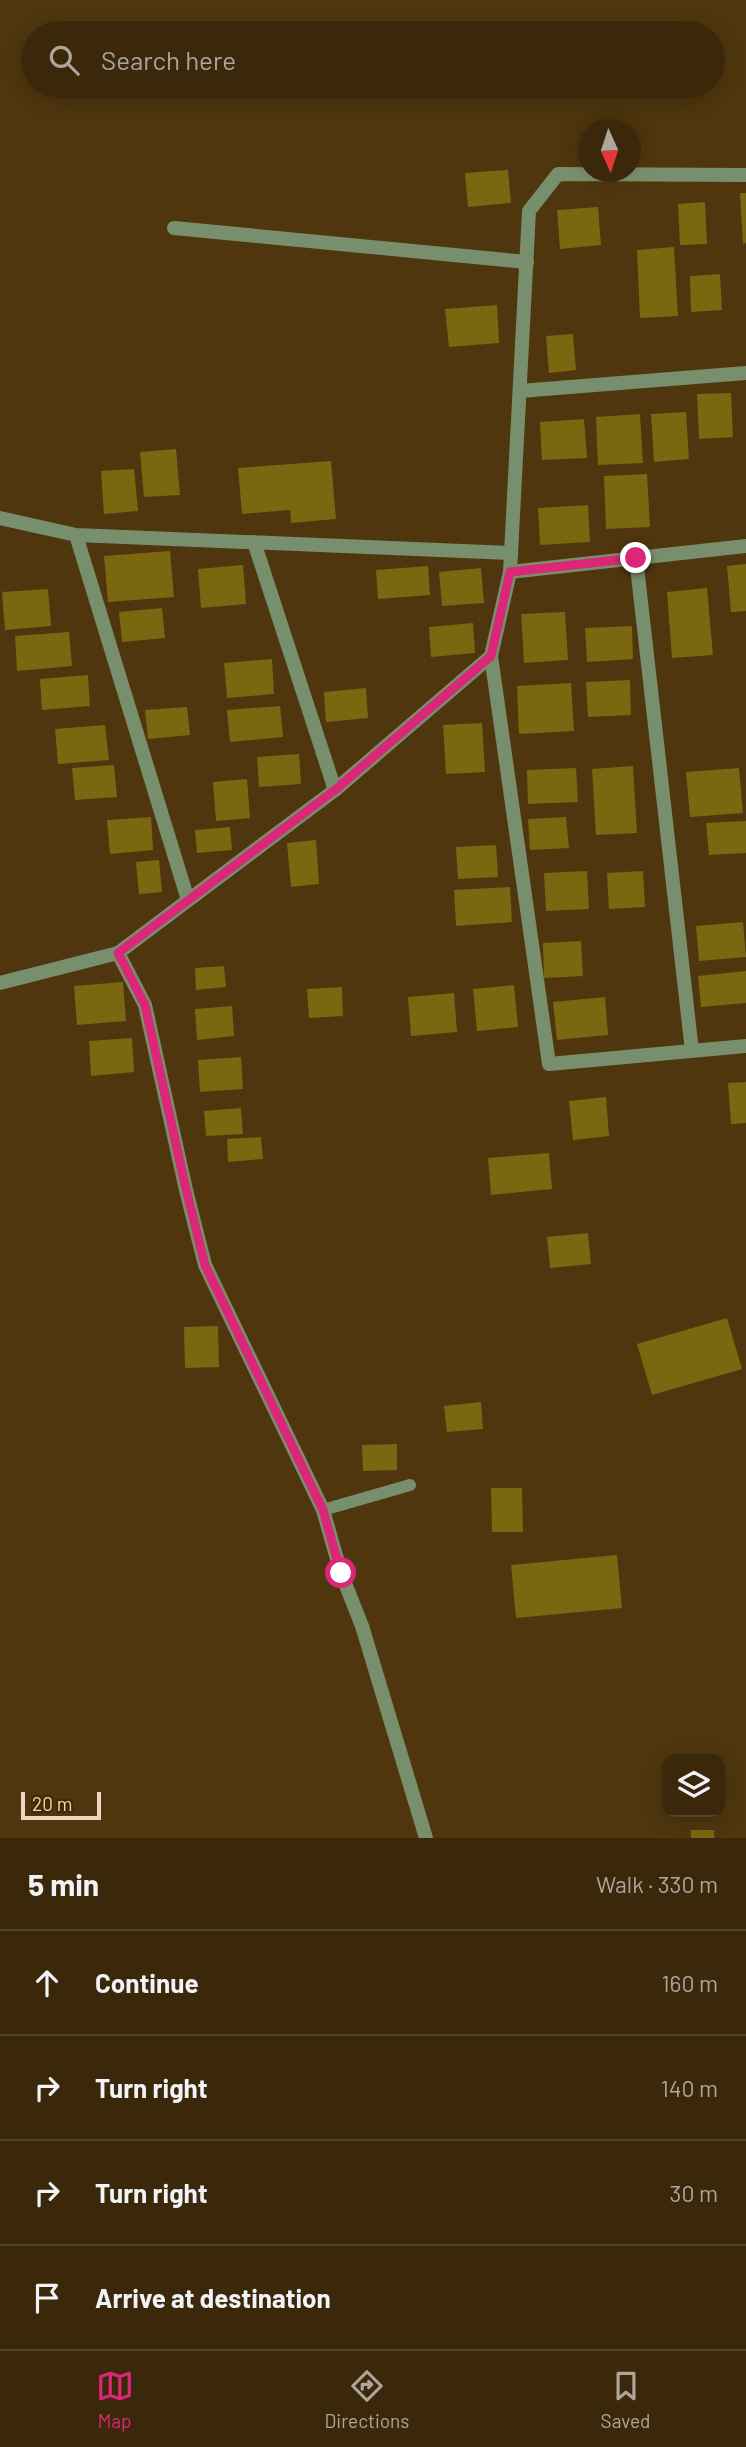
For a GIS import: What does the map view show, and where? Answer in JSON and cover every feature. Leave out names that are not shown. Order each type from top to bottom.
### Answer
[{"type":"street","points":[[746,175],[558,174],[529,211],[510,572],[491,656],[549,1064],[746,1046]]},
{"type":"street","points":[[174,228],[527,262]]},
{"type":"street","points":[[520,391],[746,373]]},
{"type":"street","points":[[0,518],[76,535],[511,553]]},
{"type":"street","points":[[76,535],[188,900]]},
{"type":"street","points":[[254,542],[335,790]]},
{"type":"street","points":[[510,572],[746,545]]},
{"type":"street","points":[[636,558],[692,1051]]},
{"type":"street","points":[[0,983],[118,953],[335,790],[491,656]]},
{"type":"street","points":[[118,953],[145,1005],[205,1265],[323,1510],[341,1573],[362,1626],[426,1838]]},
{"type":"lane","points":[[323,1510],[410,1485]]},
{"type":"building","points":[[508,170],[511,203],[468,207],[465,173]]},
{"type":"building","points":[[740,193],[746,193],[746,243],[743,244]]},
{"type":"building","points":[[705,202],[707,244],[680,245],[678,204]]},
{"type":"building","points":[[598,207],[601,245],[560,249],[557,210]]},
{"type":"building","points":[[674,247],[678,316],[640,318],[637,250]]},
{"type":"building","points":[[720,274],[722,310],[691,312],[690,276]]},
{"type":"building","points":[[497,305],[499,343],[449,347],[445,309]]},
{"type":"building","points":[[573,334],[576,370],[549,373],[546,336]]},
{"type":"building","points":[[731,393],[733,437],[699,439],[697,394]]},
{"type":"building","points":[[686,412],[689,459],[654,462],[651,414]]},
{"type":"building","points":[[640,414],[643,463],[598,465],[596,417]]},
{"type":"building","points":[[584,419],[587,458],[542,460],[540,422]]},
{"type":"building","points":[[176,449],[180,495],[144,497],[140,452]]},
{"type":"building","points":[[331,461],[336,519],[291,523],[290,510],[242,514],[238,468]]},
{"type":"building","points":[[134,469],[138,511],[104,514],[101,471]]},
{"type":"building","points":[[647,474],[650,527],[606,529],[604,476]]},
{"type":"building","points":[[588,505],[590,542],[540,545],[538,508]]},
{"type":"building","points":[[170,551],[174,597],[108,602],[104,556]]},
{"type":"building","points":[[746,564],[746,611],[731,612],[727,566]]},
{"type":"building","points":[[243,565],[246,604],[201,608],[198,569]]},
{"type":"building","points":[[428,566],[430,595],[378,599],[376,570]]},
{"type":"building","points":[[481,568],[484,603],[442,606],[439,572]]},
{"type":"building","points":[[707,588],[713,655],[672,658],[667,592]]},
{"type":"building","points":[[48,589],[51,626],[5,630],[2,592]]},
{"type":"building","points":[[162,608],[165,638],[122,642],[119,612]]},
{"type":"building","points":[[565,612],[568,660],[524,663],[521,614]]},
{"type":"building","points":[[473,623],[475,653],[431,657],[429,627]]},
{"type":"building","points":[[632,626],[633,659],[587,662],[585,628]]},
{"type":"building","points":[[69,632],[72,666],[17,671],[15,636]]},
{"type":"building","points":[[272,659],[274,694],[227,698],[224,663]]},
{"type":"building","points":[[88,675],[90,706],[42,710],[40,679]]},
{"type":"building","points":[[630,680],[631,715],[588,717],[586,682]]},
{"type":"building","points":[[571,683],[574,731],[519,734],[517,686]]},
{"type":"building","points":[[366,688],[368,718],[326,722],[324,692]]},
{"type":"building","points":[[280,706],[283,737],[230,742],[227,710]]},
{"type":"building","points":[[187,707],[190,735],[148,739],[145,710]]},
{"type":"building","points":[[482,723],[485,772],[446,774],[443,725]]},
{"type":"building","points":[[105,725],[109,760],[58,764],[55,729]]},
{"type":"building","points":[[299,754],[301,784],[259,787],[257,757]]},
{"type":"building","points":[[114,765],[117,797],[75,800],[72,768]]},
{"type":"building","points":[[633,766],[637,833],[596,835],[592,769]]},
{"type":"building","points":[[576,768],[578,802],[528,804],[527,770]]},
{"type":"building","points":[[739,768],[743,813],[690,817],[686,772]]},
{"type":"building","points":[[247,779],[250,818],[216,821],[213,782]]},
{"type":"building","points":[[151,817],[153,850],[110,854],[107,820]]},
{"type":"building","points":[[566,817],[569,848],[530,850],[528,819]]},
{"type":"building","points":[[746,821],[746,853],[709,855],[706,823]]},
{"type":"building","points":[[230,827],[232,850],[197,853],[195,830]]},
{"type":"building","points":[[316,840],[319,884],[291,887],[287,843]]},
{"type":"building","points":[[496,845],[498,877],[458,879],[456,847]]},
{"type":"building","points":[[159,860],[162,892],[139,894],[136,862]]},
{"type":"building","points":[[587,871],[589,909],[546,911],[544,873]]},
{"type":"building","points":[[643,871],[645,907],[609,909],[607,873]]},
{"type":"building","points":[[510,887],[512,922],[456,926],[454,890]]},
{"type":"building","points":[[743,922],[746,957],[699,961],[696,926]]},
{"type":"building","points":[[581,941],[583,976],[544,978],[543,943]]},
{"type":"building","points":[[224,966],[226,987],[196,990],[195,968]]},
{"type":"building","points":[[746,971],[746,1003],[701,1007],[698,976]]},
{"type":"building","points":[[123,982],[126,1021],[77,1025],[74,986]]},
{"type":"building","points":[[514,985],[518,1027],[477,1031],[473,989]]},
{"type":"building","points":[[342,987],[343,1016],[309,1018],[307,989]]},
{"type":"building","points":[[454,993],[457,1032],[411,1036],[408,997]]},
{"type":"building","points":[[605,997],[608,1035],[557,1040],[553,1002]]},
{"type":"building","points":[[232,1006],[234,1036],[197,1040],[195,1009]]},
{"type":"building","points":[[132,1038],[134,1072],[91,1076],[89,1041]]},
{"type":"building","points":[[241,1057],[243,1089],[200,1092],[198,1060]]},
{"type":"building","points":[[746,1082],[746,1123],[731,1124],[728,1083]]},
{"type":"building","points":[[606,1097],[609,1136],[573,1140],[569,1101]]},
{"type":"building","points":[[241,1108],[243,1134],[206,1136],[204,1111]]},
{"type":"building","points":[[261,1137],[263,1159],[228,1162],[227,1139]]},
{"type":"building","points":[[549,1153],[552,1189],[491,1195],[488,1158]]},
{"type":"building","points":[[588,1233],[591,1264],[550,1268],[547,1237]]},
{"type":"building","points":[[727,1318],[742,1369],[652,1395],[637,1344]]},
{"type":"building","points":[[218,1326],[219,1367],[185,1368],[184,1327]]},
{"type":"building","points":[[481,1402],[483,1429],[447,1432],[444,1406]]},
{"type":"building","points":[[397,1444],[397,1470],[363,1471],[362,1445]]},
{"type":"building","points":[[491,1488],[522,1488],[523,1532],[492,1532]]},
{"type":"building","points":[[617,1555],[622,1608],[516,1618],[511,1565]]},
{"type":"building","points":[[691,1830],[714,1830],[714,1838],[691,1838]]},
{"type":"route","points":[[341,1573],[323,1510],[205,1265],[145,1005],[118,953],[335,790],[491,656],[510,572],[636,558]]}]
